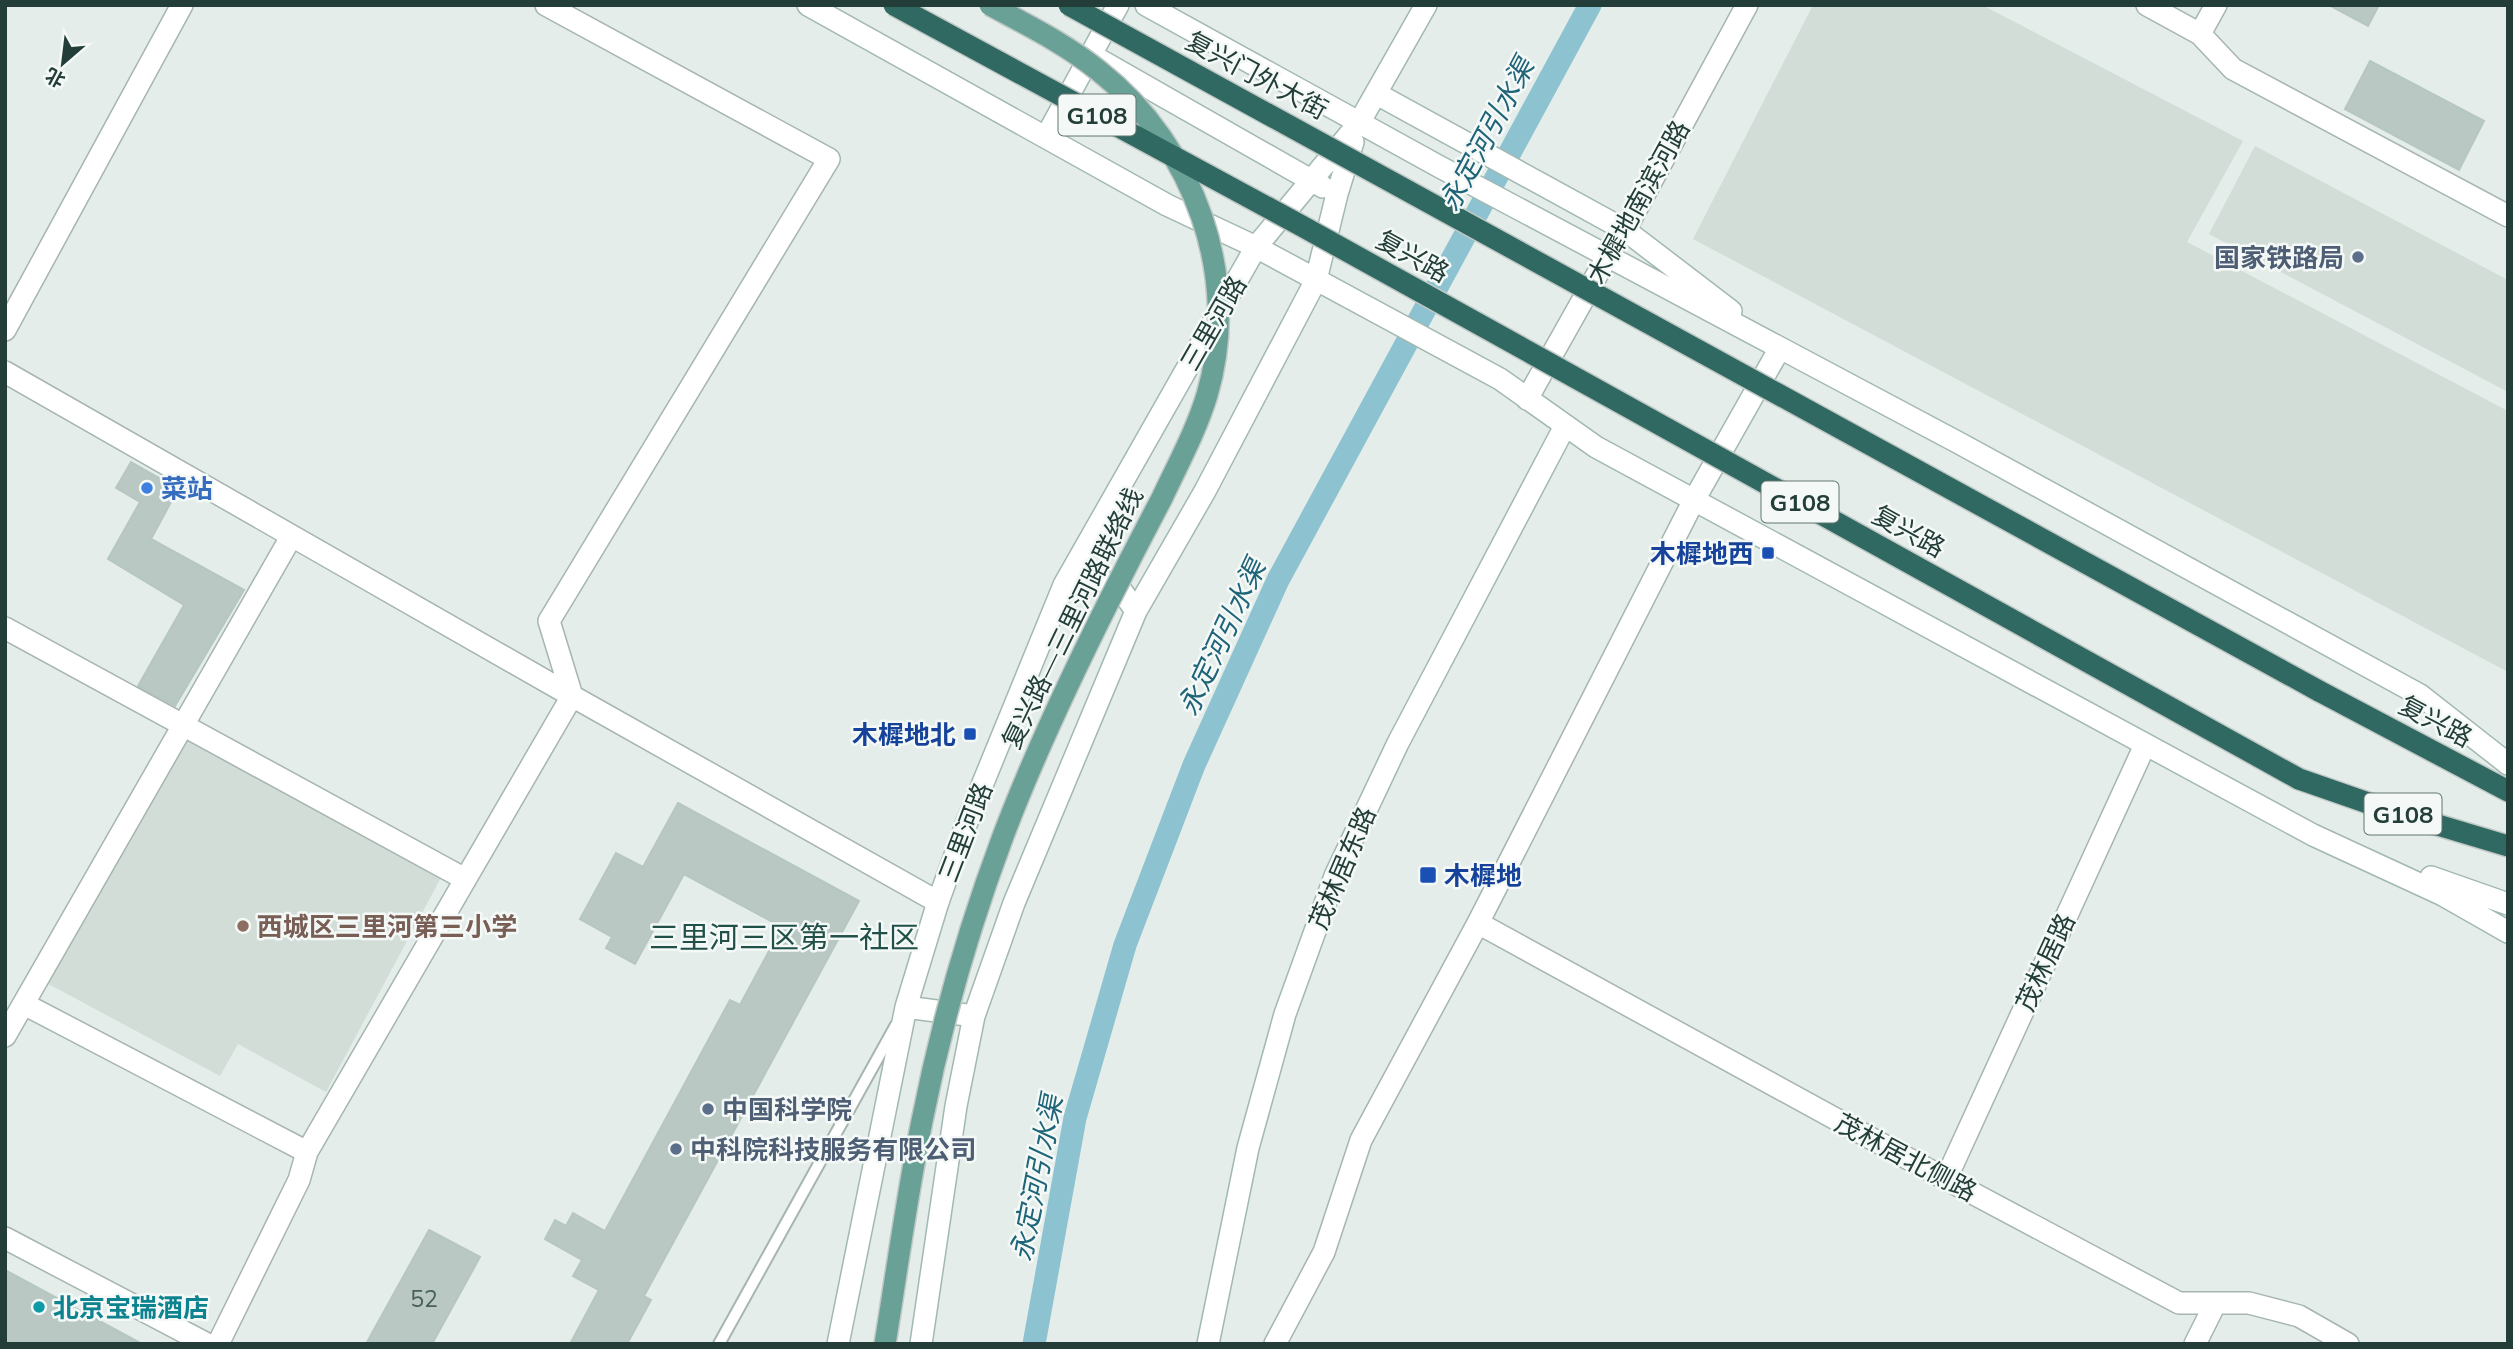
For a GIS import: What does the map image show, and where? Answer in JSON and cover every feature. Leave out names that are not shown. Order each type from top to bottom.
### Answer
[{"type":"highway","name":"复兴路","points":[[894,5],[1300,225],[2299,779],[2391,811],[2508,846]]},
{"type":"highway","name":"复兴门外大街","points":[[1069,5],[1343,154]]},
{"type":"highway","name":"复兴路","points":[[1343,154],[2319,691],[2508,791]]},
{"type":"main road","name":"复兴路—三里河路联络线","points":[[885,1344],[921,1124],[942,1028],[975,919],[1020,792],[1060,702],[1197,424],[1210,382],[1216,342],[1217,297],[1209,240],[1190,185],[1172,150],[1137,106],[1100,72],[1065,46],[990,5]]},
{"type":"street","points":[[5,330],[182,5]]},
{"type":"street","points":[[218,1344],[299,1180],[307,1152],[572,696],[549,621],[829,159],[546,5]]},
{"type":"street","points":[[808,5],[1167,205],[1256,247],[1500,379],[1596,447],[2145,745],[2313,835],[2443,895],[2508,920]]},
{"type":"street","points":[[1046,137],[1118,5]]},
{"type":"street","points":[[1146,5],[1359,123],[1418,116]]},
{"type":"street","points":[[921,1344],[956,1106],[974,1016],[1014,903],[1136,611],[1205,491],[1316,281],[1336,194],[1359,123],[1426,5]]},
{"type":"street","name":"木樨地南滨河路","points":[[1527,398],[1625,230],[1747,5]]},
{"type":"street","points":[[2147,5],[2200,34],[2233,69],[2508,216]]},
{"type":"street","points":[[2200,34],[2216,5]]},
{"type":"street","points":[[1091,55],[1336,194]]},
{"type":"street","points":[[1275,1344],[1324,1252],[1361,1140],[1478,923],[1693,500],[1780,348],[1625,230],[1377,94]]},
{"type":"street","name":"复兴路","points":[[1359,123],[2420,695],[2508,764]]},
{"type":"street","name":"三里河路","points":[[838,1344],[906,1007],[938,902],[967,822],[1064,585],[1256,247],[1359,123]]},
{"type":"street","points":[[5,372],[938,902]]},
{"type":"street","name":"茂林居东路","points":[[1208,1344],[1248,1148],[1285,1014],[1335,876],[1398,743],[1565,426]]},
{"type":"street","points":[[5,1036],[287,544]]},
{"type":"street","points":[[1064,585],[1093,576],[1121,590],[1136,611]]},
{"type":"street","points":[[5,628],[465,878]]},
{"type":"street","name":"茂林居路","points":[[1946,1179],[2145,745]]},
{"type":"street","points":[[2313,835],[2508,904]]},
{"type":"street","points":[[2443,895],[2508,932]]},
{"type":"street","name":"茂林居北侧路","points":[[1478,923],[2179,1303],[2249,1303],[2299,1316],[2348,1344]]},
{"type":"street","points":[[24,1004],[307,1152]]},
{"type":"street","points":[[906,1007],[974,1016]]},
{"type":"street","points":[[5,1238],[207,1344]]},
{"type":"street","points":[[2195,1344],[2215,1304]]},
{"type":"lane","points":[[719,1344],[906,1007]]},
{"type":"shaded area","points":[[1813,5],[1982,5],[2243,141],[2187,242],[2508,411],[2508,672],[1693,239]]},
{"type":"shaded area","name":"国家铁路局","points":[[2255,146],[2508,280],[2508,392],[2209,234]]},
{"type":"shaded area","name":"西城区三里河第三小学","points":[[176,728],[444,872],[326,1092],[238,1044],[220,1076],[41,980]]},
{"type":"building","points":[[2329,5],[2379,5],[2368,26]]},
{"type":"building","points":[[2370,61],[2484,121],[2459,170],[2345,109]]},
{"type":"building","points":[[131,462],[178,489],[151,539],[244,590],[175,706],[138,686],[184,605],[108,559],[140,502],[116,488]]},
{"type":"building","name":"中国科学院","points":[[678,803],[859,901],[644,1296],[651,1300],[627,1344],[570,1344],[599,1290],[573,1276],[582,1260],[545,1239],[555,1220],[566,1226],[573,1213],[605,1231],[730,1000],[740,1005],[782,927],[684,874],[635,964],[606,948],[612,937],[580,919],[616,853],[643,867]]},
{"type":"building","points":[[429,1230],[480,1257],[432,1344],[366,1344]]},
{"type":"building","name":"北京宝瑞酒店","points":[[5,1270],[142,1344],[5,1344]]},
{"type":"waterway","name":"永定河引水渠","points":[[1034,1344],[1075,1118],[1125,945],[1194,765],[1278,580],[1590,5]]},
{"type":"place","name":"国家铁路局","points":[[2358,257]]},
{"type":"place","name":"菜站","points":[[147,488]]},
{"type":"place","name":"木樨地西","points":[[1768,553]]},
{"type":"place","name":"木樨地北","points":[[970,734]]},
{"type":"place","name":"木樨地","points":[[1428,875]]},
{"type":"place","name":"西城区三里河第三小学","points":[[243,926]]},
{"type":"place","name":"中国科学院","points":[[708,1109]]},
{"type":"place","name":"中科院科技服务有限公司","points":[[676,1149]]},
{"type":"place","name":"北京宝瑞酒店","points":[[39,1307]]},
{"type":"district","name":"三里河三区第一社区","points":[[784,937]]}]
